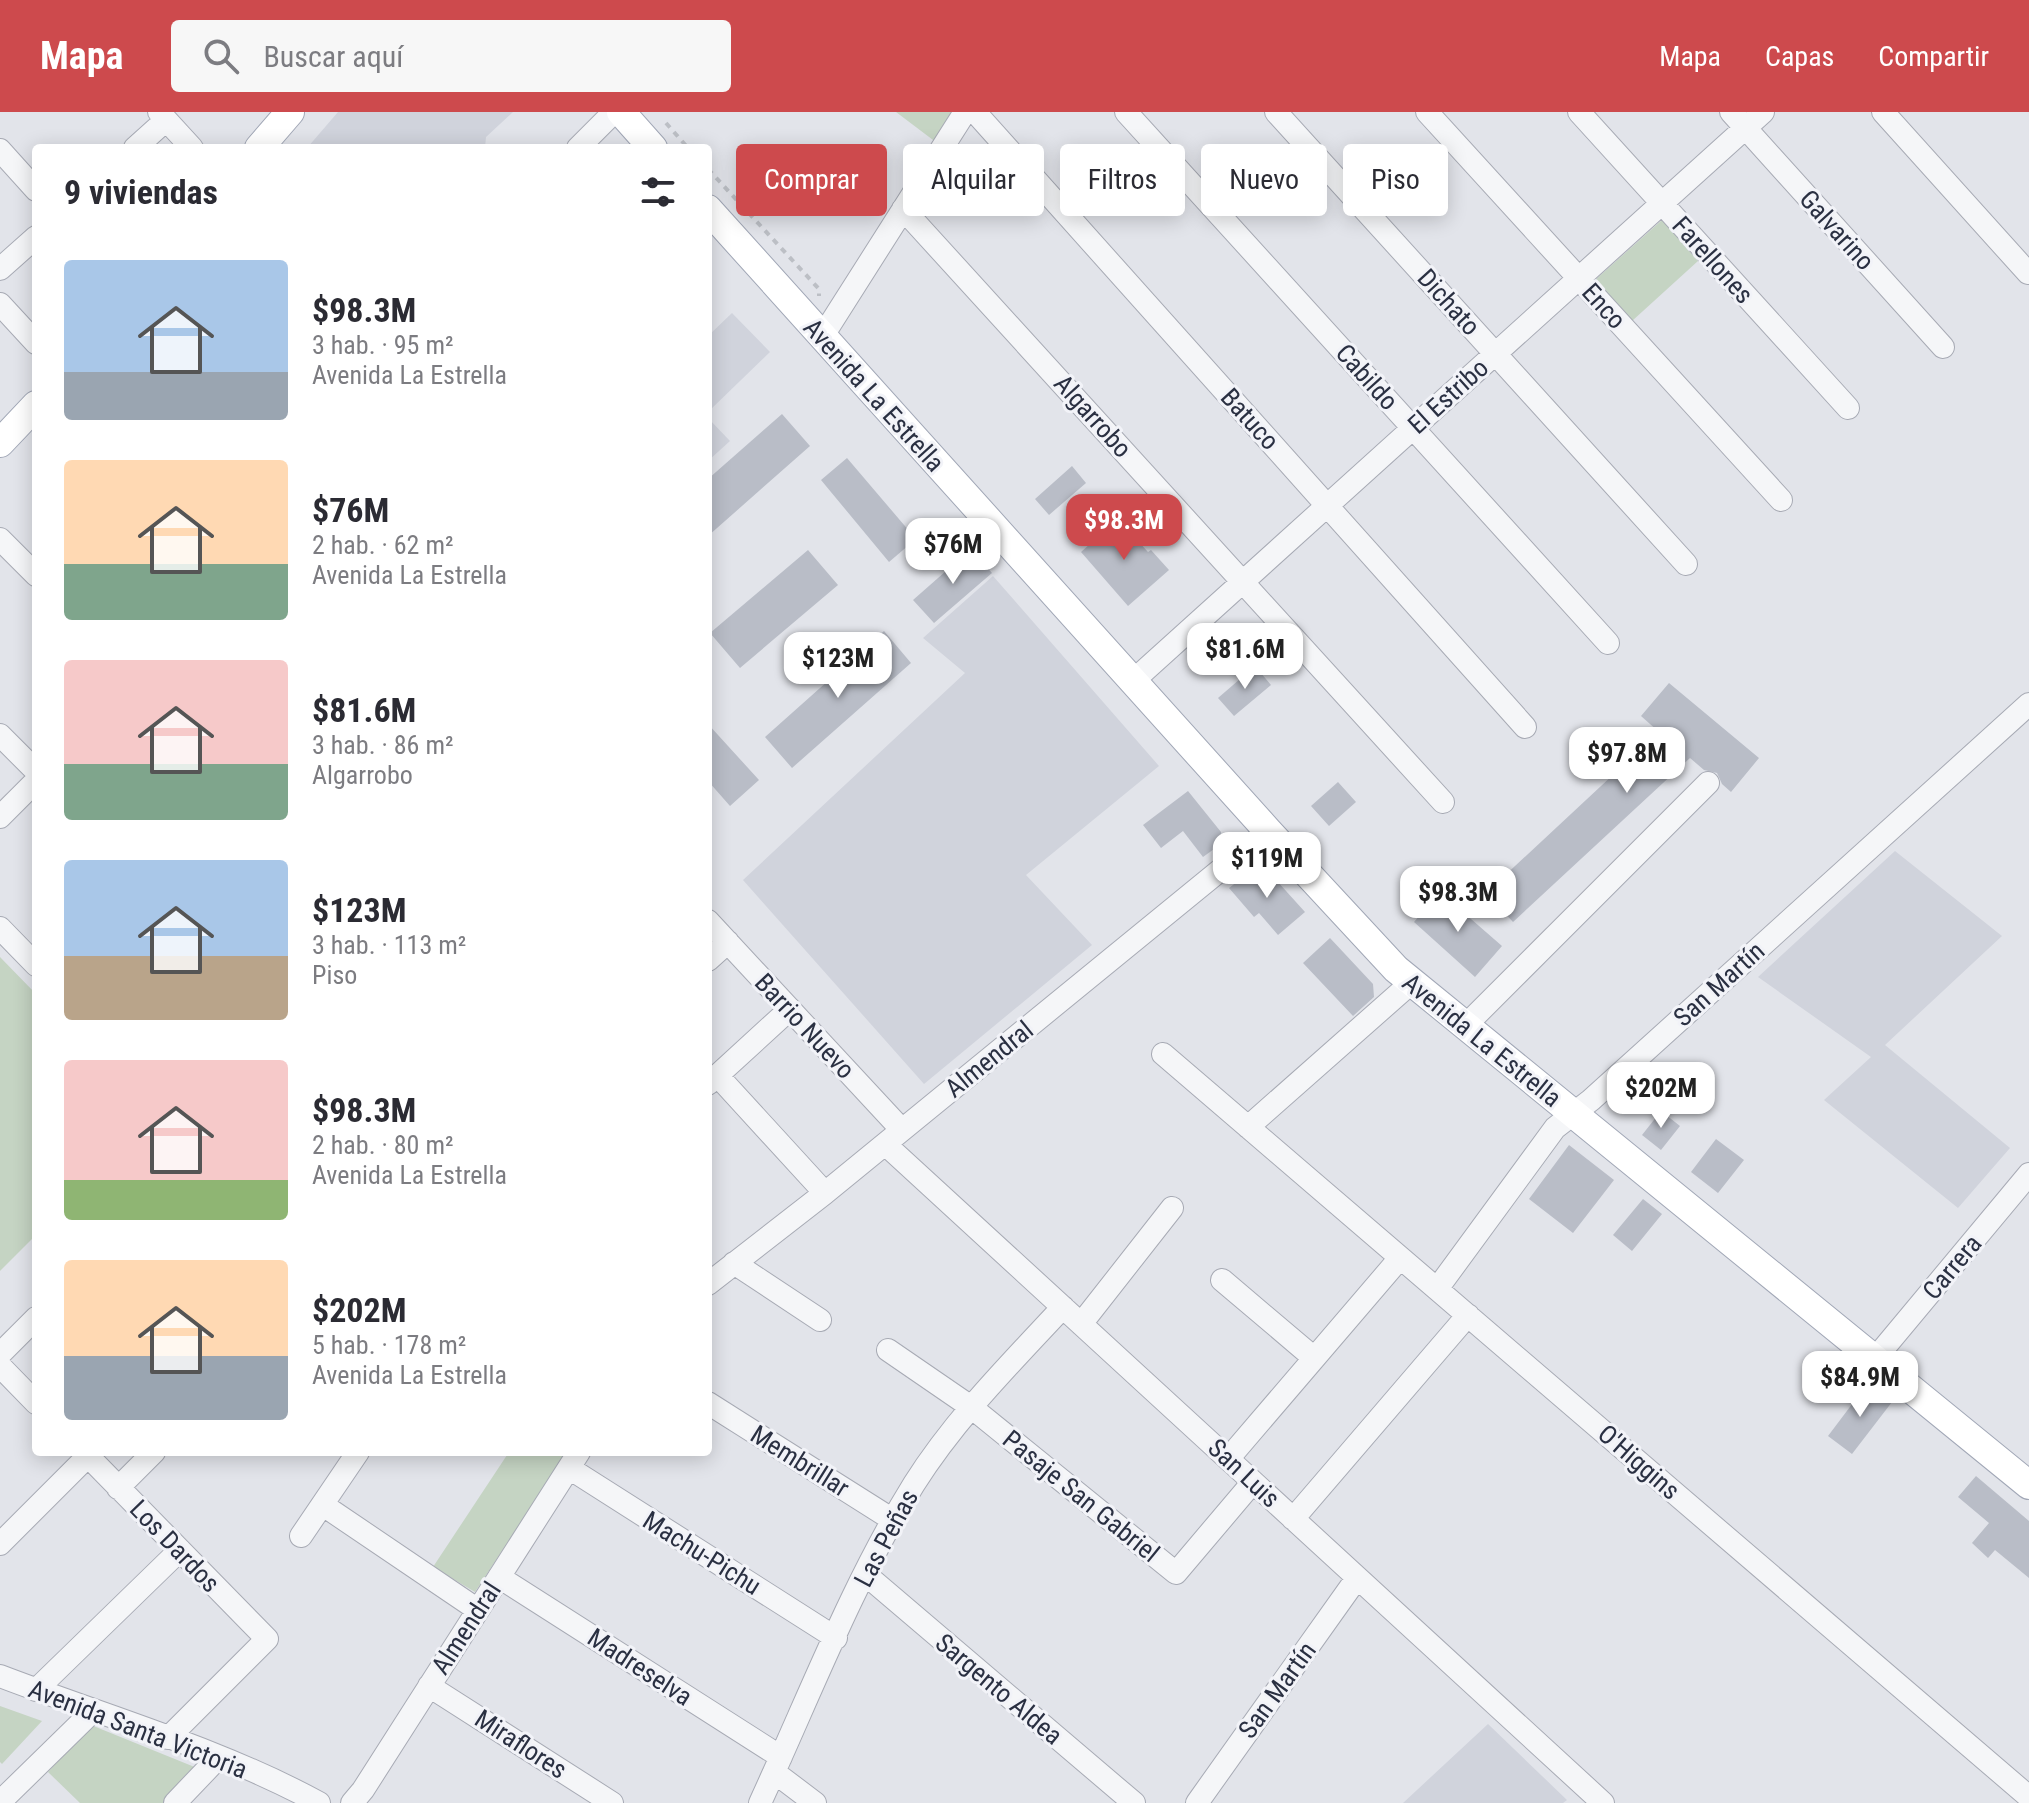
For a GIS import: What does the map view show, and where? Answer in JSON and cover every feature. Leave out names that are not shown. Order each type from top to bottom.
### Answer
[{"type":"main road","points":[[262,144],[290,112]]},
{"type":"main road","points":[[621,112],[649,144]]},
{"type":"main road","name":"Avenida La Estrella","points":[[712,213],[1268,831],[1411,983],[2029,1485]]},
{"type":"main road","points":[[0,443],[32,409]]},
{"type":"street","points":[[582,144],[614,112]]},
{"type":"street","points":[[945,144],[965,112]]},
{"type":"street","name":"Batuco","points":[[975,112],[1525,727]]},
{"type":"street","name":"Cabildo","points":[[1126,112],[1608,643]]},
{"type":"street","name":"Dichato","points":[[1276,112],[1686,564]]},
{"type":"street","name":"Enco","points":[[1427,112],[1781,500]]},
{"type":"street","name":"Farellones","points":[[1579,112],[1848,408]]},
{"type":"street","name":"El Estribo","points":[[1133,681],[1662,203],[1738,120],[1763,112]]},
{"type":"street","points":[[1883,112],[2028,273]]},
{"type":"street","points":[[138,144],[163,116],[188,144]]},
{"type":"street","name":"Galvarino","points":[[1738,120],[1943,347]]},
{"type":"street","points":[[0,150],[32,186]]},
{"type":"street","points":[[822,337],[903,209]]},
{"type":"street","name":"Algarrobo","points":[[909,216],[1443,802]]},
{"type":"street","points":[[0,269],[32,241]]},
{"type":"street","points":[[0,304],[32,339]]},
{"type":"street","points":[[0,539],[32,571]]},
{"type":"street","name":"San Martín","points":[[1437,1289],[1555,1128],[2029,704]]},
{"type":"street","points":[[0,735],[32,767]]},
{"type":"street","points":[[1464,1027],[1708,783]]},
{"type":"street","points":[[0,817],[32,785]]},
{"type":"street","name":"Almendral","points":[[712,1281],[825,1193],[1268,831]]},
{"type":"street","name":"Barrio Nuevo","points":[[712,925],[790,1009],[893,1137]]},
{"type":"street","points":[[0,928],[32,961]]},
{"type":"street","points":[[712,956],[728,942]]},
{"type":"street","points":[[1248,1127],[1411,983]]},
{"type":"street","points":[[790,1009],[713,1080],[825,1193]]},
{"type":"street","name":"O'Higgins","points":[[1163,1054],[2029,1797]]},
{"type":"street","name":"San Luis","points":[[893,1137],[1081,1324],[1603,1803]]},
{"type":"street","name":"Carrera","points":[[1874,1360],[2029,1174]]},
{"type":"street","points":[[1081,1324],[1172,1208]]},
{"type":"street","points":[[1228,1459],[1400,1258]]},
{"type":"street","points":[[734,1263],[820,1320]]},
{"type":"street","points":[[1222,1280],[1314,1358]]},
{"type":"street","name":"Las Peñas","points":[[760,1803],[893,1520],[939,1447],[971,1407],[1063,1307]]},
{"type":"street","points":[[1293,1519],[1468,1315]]},
{"type":"street","points":[[0,1354],[32,1322]]},
{"type":"street","name":"Pasaje San Gabriel","points":[[888,1350],[971,1407],[1176,1573],[1253,1482]]},
{"type":"street","points":[[0,1366],[32,1399]]},
{"type":"street","name":"Membrillar","points":[[712,1406],[893,1520]]},
{"type":"street","points":[[0,1544],[84,1456]]},
{"type":"street","name":"Los Dardos","points":[[88,1456],[267,1639],[168,1738]]},
{"type":"street","points":[[118,1488],[150,1456]]},
{"type":"street","points":[[301,1536],[355,1456]]},
{"type":"street","name":"Almendral","points":[[352,1803],[574,1460]]},
{"type":"street","name":"Machu-Pichu","points":[[574,1460],[836,1638]]},
{"type":"street","points":[[323,1505],[478,1610]]},
{"type":"street","points":[[36,1690],[180,1550]]},
{"type":"street","name":"Sargento Aldea","points":[[865,1574],[1134,1803]]},
{"type":"street","name":"Madreselva","points":[[499,1577],[778,1765],[815,1803]]},
{"type":"street","name":"San Martín","points":[[1197,1803],[1357,1578]]},
{"type":"street","name":"Avenida Santa Victoria","points":[[0,1676],[168,1738],[281,1783],[319,1803]]},
{"type":"street","name":"Miraflores","points":[[429,1686],[612,1803]]},
{"type":"street","points":[[0,1802],[93,1711]]},
{"type":"street","points":[[175,1803],[218,1758]]},
{"type":"path","points":[[663,121],[684,144]]},
{"type":"shaded area","points":[[338,112],[513,112],[486,137],[485,144],[310,144]]},
{"type":"shaded area","points":[[732,313],[770,352],[712,408],[712,332]]},
{"type":"shaded area","points":[[712,422],[730,441],[712,457]]},
{"type":"shaded area","points":[[993,576],[1159,766],[1026,875],[1092,945],[924,1084],[743,880],[965,673],[923,638]]},
{"type":"shaded area","points":[[1895,851],[2002,936],[1885,1045],[2010,1148],[1958,1208],[1824,1100],[1871,1057],[1758,977]]},
{"type":"shaded area","points":[[1488,1724],[1567,1800],[1563,1803],[1403,1803]]},
{"type":"green space","points":[[896,112],[956,112],[937,143]]},
{"type":"green space","points":[[1662,220],[1698,261],[1632,321],[1595,280]]},
{"type":"green space","points":[[0,957],[32,990],[32,1239],[0,1271]]},
{"type":"green space","points":[[506,1456],[564,1456],[475,1592],[433,1567]]},
{"type":"green space","points":[[0,1706],[42,1721],[2,1764],[0,1762]]},
{"type":"green space","points":[[91,1725],[197,1768],[163,1803],[80,1803],[48,1772]]},
{"type":"building","points":[[782,414],[810,446],[712,532],[712,475]]},
{"type":"building","points":[[847,458],[916,539],[889,562],[821,480]]},
{"type":"building","points":[[1072,466],[1086,483],[1049,515],[1035,499]]},
{"type":"building","points":[[1118,519],[1169,570],[1128,606],[1081,552]]},
{"type":"building","points":[[971,549],[992,573],[934,623],[913,600]]},
{"type":"building","points":[[808,550],[838,585],[740,668],[712,635],[712,631]]},
{"type":"building","points":[[884,631],[911,663],[792,768],[765,737]]},
{"type":"building","points":[[1255,666],[1271,685],[1234,716],[1218,698]]},
{"type":"building","points":[[1669,683],[1759,758],[1731,792],[1722,784],[1717,773],[1704,770],[1690,758],[1513,922],[1486,893],[1659,732],[1641,716]]},
{"type":"building","points":[[712,728],[759,780],[730,806],[712,786]]},
{"type":"building","points":[[1338,782],[1356,802],[1329,826],[1311,806]]},
{"type":"building","points":[[1188,791],[1221,832],[1221,844],[1203,857],[1183,831],[1161,848],[1143,825]]},
{"type":"building","points":[[1267,870],[1305,912],[1278,935],[1259,913],[1254,917],[1229,888],[1251,871]]},
{"type":"building","points":[[1440,892],[1502,946],[1475,977],[1414,922]]},
{"type":"building","points":[[1330,938],[1373,984],[1374,997],[1353,1016],[1303,963]]},
{"type":"building","points":[[1661,1111],[1680,1126],[1661,1150],[1642,1135]]},
{"type":"building","points":[[1716,1139],[1744,1160],[1718,1193],[1691,1172]]},
{"type":"building","points":[[1569,1145],[1614,1180],[1573,1233],[1529,1199]]},
{"type":"building","points":[[1643,1199],[1662,1214],[1632,1251],[1613,1235]]},
{"type":"building","points":[[1868,1383],[1892,1402],[1852,1454],[1828,1436]]},
{"type":"building","points":[[1976,1476],[2029,1521],[2029,1578],[1995,1550],[1988,1558],[1972,1543],[1989,1523],[1958,1497]]}]
